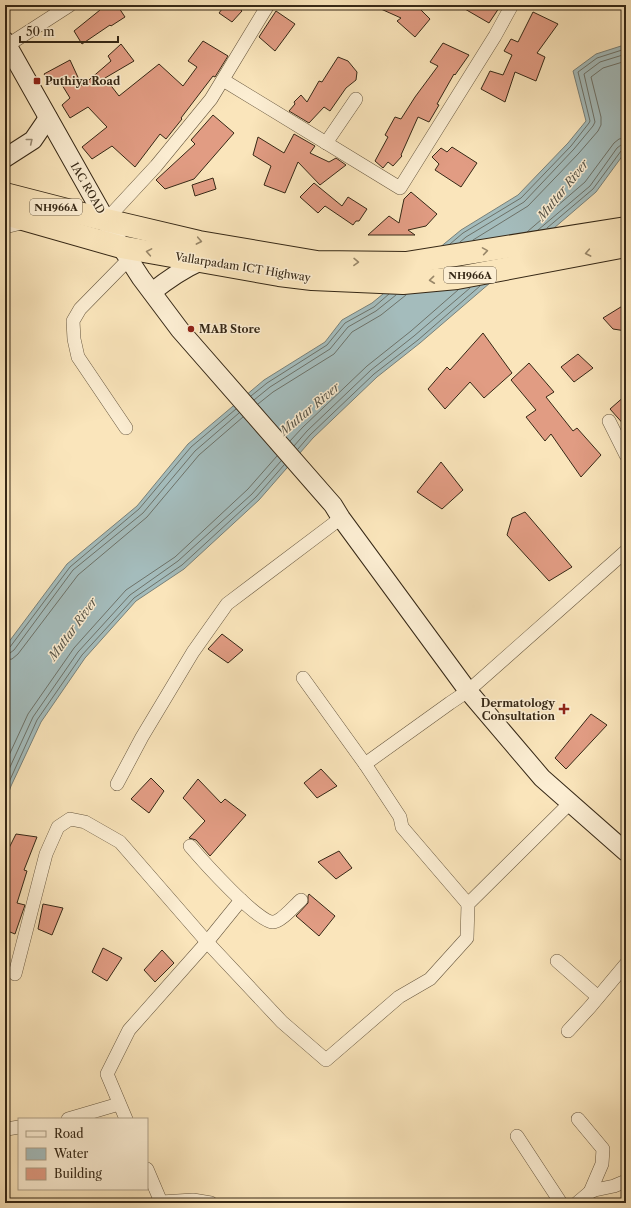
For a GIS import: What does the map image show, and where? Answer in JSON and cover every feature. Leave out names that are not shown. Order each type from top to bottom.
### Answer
[{"type":"highway","name":"Vallarpadam ICT Highway","points":[[5,194],[314,270],[403,283],[457,278],[626,246]]},
{"type":"highway","name":"Vallarpadam ICT Highway","points":[[5,214],[125,253],[201,261],[279,275],[314,270],[406,263],[626,228]]},
{"type":"main road","name":"IAC ROAD","points":[[7,43],[125,253],[180,330],[337,511],[468,691],[542,778],[626,852]]},
{"type":"main road","points":[[5,158],[33,140],[48,118]]},
{"type":"main road","points":[[152,292],[190,266],[201,261]]},
{"type":"street","points":[[7,43],[70,5]]},
{"type":"street","points":[[106,220],[156,166],[211,99],[268,5]]},
{"type":"street","points":[[223,80],[400,188],[495,36],[512,5]]},
{"type":"street","points":[[326,143],[356,99]]},
{"type":"street","points":[[5,227],[29,221]]},
{"type":"street","points":[[125,253],[80,309],[73,321],[74,339],[78,357],[126,428]]},
{"type":"street","points":[[609,421],[626,454]]},
{"type":"street","points":[[117,784],[142,738],[193,652],[227,604],[337,511]]},
{"type":"street","points":[[365,764],[468,691],[626,552]]},
{"type":"street","points":[[15,974],[46,854],[58,827],[70,819],[85,822],[120,842],[207,942],[282,1022],[326,1060],[399,997],[430,979],[467,938],[468,904],[402,827],[400,817],[365,764],[303,678]]},
{"type":"street","points":[[468,904],[570,803]]},
{"type":"street","points":[[190,846],[241,900],[262,918],[272,922],[279,920],[301,900]]},
{"type":"street","points":[[126,1118],[107,1074],[129,1030],[207,942],[241,900]]},
{"type":"street","points":[[557,962],[598,997]]},
{"type":"street","points":[[568,1031],[626,964]]},
{"type":"street","points":[[71,1118],[119,1104]]},
{"type":"street","points":[[578,1119],[603,1149],[602,1164],[590,1192]]},
{"type":"street","points":[[517,1136],[562,1203]]},
{"type":"street","points":[[148,1172],[160,1203],[193,1200],[211,1203]]},
{"type":"street","points":[[577,1203],[590,1192],[614,1186],[626,1181]]},
{"type":"water","name":"Muttar River","points":[[626,41],[626,151],[596,192],[420,343],[377,377],[313,438],[259,500],[184,569],[136,601],[85,658],[41,722],[11,786],[5,803],[5,647],[67,564],[137,506],[188,444],[264,380],[325,342],[342,320],[372,303],[461,230],[518,195],[568,143],[586,121],[573,71],[596,54],[621,46]]},
{"type":"building","points":[[96,5],[117,5],[125,17],[111,26],[110,25],[82,44],[74,31],[100,10]]},
{"type":"building","points":[[225,5],[235,5],[242,11],[232,22],[219,13]]},
{"type":"building","points":[[372,5],[416,5],[430,19],[415,37],[397,21],[401,18]]},
{"type":"building","points":[[458,5],[501,5],[489,23]]},
{"type":"building","points":[[276,11],[295,24],[275,51],[259,37]]},
{"type":"building","points":[[533,12],[558,24],[537,53],[545,57],[536,81],[515,72],[505,102],[481,89],[490,71],[503,75],[512,55],[504,51],[511,39],[518,42]]},
{"type":"building","points":[[203,41],[228,56],[215,77],[213,76],[166,139],[160,134],[135,167],[112,146],[92,159],[82,147],[107,127],[88,107],[70,118],[62,105],[70,98],[59,80],[50,83],[44,74],[70,60],[82,86],[111,61],[108,56],[121,44],[134,61],[105,78],[119,96],[159,64],[183,86],[197,67],[188,61]]},
{"type":"building","points":[[443,43],[469,55],[455,75],[454,74],[437,104],[439,105],[429,122],[418,117],[401,155],[402,156],[393,166],[388,162],[383,168],[375,161],[388,137],[385,135],[395,117],[401,119],[438,66],[430,62]]},
{"type":"building","points":[[338,57],[348,61],[357,72],[356,80],[346,88],[330,111],[324,107],[309,123],[289,111],[295,104],[294,102],[301,95],[307,102],[319,81],[322,82]]},
{"type":"building","points":[[213,115],[234,133],[194,179],[165,189],[156,180],[195,144],[191,140]]},
{"type":"building","points":[[294,134],[315,146],[310,153],[329,162],[336,158],[346,165],[320,185],[298,162],[285,193],[264,185],[271,166],[253,155],[258,137],[284,153]]},
{"type":"building","points":[[452,147],[477,163],[461,187],[435,170],[439,164],[432,157],[441,148],[447,152]]},
{"type":"building","points":[[213,178],[216,189],[195,196],[192,185]]},
{"type":"building","points":[[314,183],[342,206],[348,197],[367,209],[359,221],[356,221],[353,225],[325,206],[318,213],[300,197]]},
{"type":"building","points":[[411,192],[437,214],[426,226],[408,230],[415,235],[368,235],[389,216],[399,223],[404,199]]},
{"type":"building","points":[[624,305],[626,313],[626,331],[613,329],[603,318]]},
{"type":"building","points":[[483,333],[512,373],[484,398],[470,382],[445,409],[428,389],[447,367],[450,370]]},
{"type":"building","points":[[578,354],[593,368],[574,382],[561,367]]},
{"type":"building","points":[[529,363],[554,392],[546,397],[573,431],[577,428],[601,455],[581,477],[551,434],[545,441],[526,417],[536,410],[511,380]]},
{"type":"building","points":[[626,395],[626,427],[610,409]]},
{"type":"building","points":[[441,462],[463,490],[442,509],[417,492]]},
{"type":"building","points":[[525,512],[572,567],[549,581],[507,535],[512,518]]},
{"type":"building","points":[[222,634],[243,650],[228,663],[208,649]]},
{"type":"building","points":[[591,714],[607,725],[566,769],[555,758]]},
{"type":"building","points":[[321,769],[337,786],[317,798],[304,783]]},
{"type":"building","points":[[151,778],[164,791],[149,813],[131,799]]},
{"type":"building","points":[[198,779],[221,803],[225,799],[246,815],[210,856],[196,840],[189,838],[205,821],[183,798]]},
{"type":"building","points":[[16,834],[37,837],[24,870],[27,871],[17,903],[25,905],[15,934],[5,930],[5,856]]},
{"type":"building","points":[[339,851],[352,868],[336,879],[318,862]]},
{"type":"building","points":[[309,894],[335,916],[319,936],[296,916],[308,903]]},
{"type":"building","points":[[43,904],[63,908],[52,935],[38,929]]},
{"type":"building","points":[[103,948],[122,958],[107,981],[92,972]]},
{"type":"building","points":[[162,950],[174,963],[155,982],[144,970]]},
{"type":"place","name":"Puthiya Road","points":[[37,81]]},
{"type":"place","name":"MAB Store","points":[[191,329]]},
{"type":"place","name":"Dermatology Consultation","points":[[564,709]]}]
